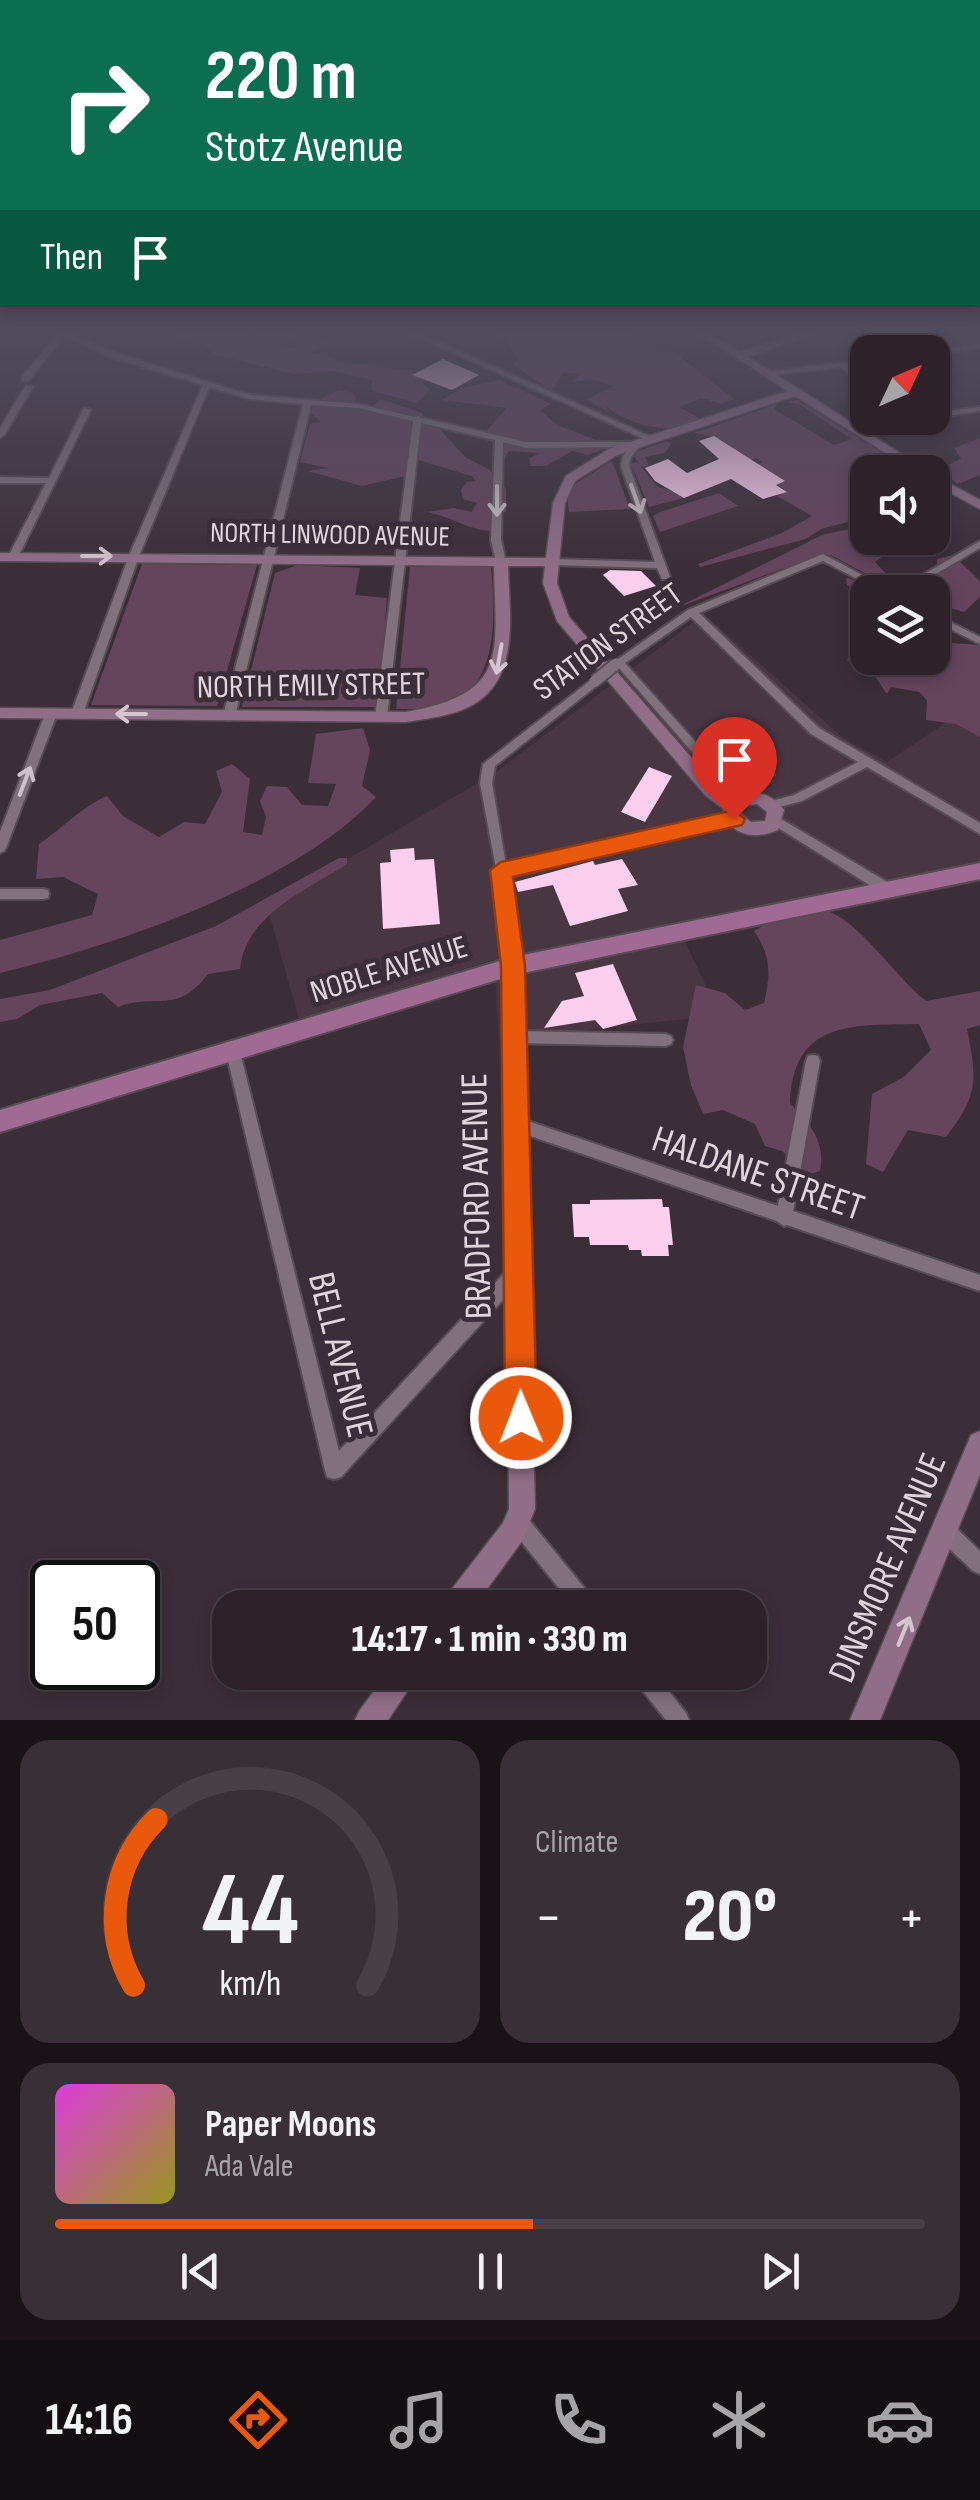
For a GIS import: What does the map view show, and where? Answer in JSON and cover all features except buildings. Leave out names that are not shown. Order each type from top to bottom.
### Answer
[{"type":"main road","points":[[501,870],[735,807],[760,797],[774,813],[758,830],[735,807],[711,791],[572,633],[553,598],[552,562],[559,503],[570,479],[590,463],[735,412]]},
{"type":"main road","points":[[828,412],[850,426]]},
{"type":"main road","points":[[864,435],[897,455]]},
{"type":"main road","points":[[950,488],[975,503]]},
{"type":"main road","name":"NORTH LINWOOD AVENUE","points":[[6,557],[552,562]]},
{"type":"main road","name":"NORTH EMILY STREET","points":[[0,714],[381,717],[450,709],[496,677],[502,663],[502,562]]},
{"type":"main road","name":"BRADFORD AVENUE","points":[[501,870],[513,966],[522,1495],[518,1522]]},
{"type":"main road","name":"NOBLE AVENUE","points":[[0,1121],[513,966],[884,887],[980,871]]},
{"type":"main road","name":"DINSMORE AVENUE","points":[[864,1720],[980,1444]]},
{"type":"main road","points":[[468,1590],[518,1522]]},
{"type":"main road","points":[[370,1720],[392,1690]]},
{"type":"street","points":[[6,557],[86,412]]},
{"type":"street","points":[[76,714],[134,556],[195,412]]},
{"type":"street","points":[[229,716],[305,412]]},
{"type":"street","points":[[389,412],[526,445],[645,442]]},
{"type":"street","points":[[582,412],[645,442]]},
{"type":"street","points":[[0,435],[5,416]]},
{"type":"street","points":[[381,717],[418,418]]},
{"type":"street","points":[[499,439],[496,540],[502,562]]},
{"type":"street","points":[[645,442],[627,456],[625,466],[665,577]]},
{"type":"street","points":[[0,480],[48,480]]},
{"type":"street","points":[[928,575],[980,544]]},
{"type":"street","name":"STATION STREET","points":[[489,764],[617,663],[692,612],[822,557],[856,575]]},
{"type":"street","name":"NORTH LINWOOD AVENUE","points":[[552,562],[658,561]]},
{"type":"street","points":[[692,612],[815,731],[980,830]]},
{"type":"street","points":[[950,625],[980,641]]},
{"type":"street","points":[[617,663],[735,807]]},
{"type":"street","points":[[0,848],[5,819],[50,714]]},
{"type":"street","points":[[865,763],[774,813],[884,887]]},
{"type":"street","name":"BRADFORD AVENUE","points":[[489,764],[486,783],[501,870]]},
{"type":"street","points":[[0,894],[43,894]]},
{"type":"street","points":[[514,1038],[666,1040]]},
{"type":"street","name":"BELL AVENUE","points":[[233,1052],[334,1470],[518,1272]]},
{"type":"street","points":[[784,1218],[813,1061]]},
{"type":"street","name":"HALDANE STREET","points":[[516,1124],[980,1283]]},
{"type":"street","points":[[518,1522],[573,1590]]},
{"type":"street","points":[[945,1532],[980,1564]]},
{"type":"street","points":[[655,1690],[679,1720]]},
{"type":"shaded area","points":[[311,412],[422,413],[426,422],[437,426],[465,457],[490,470],[506,489],[506,512],[493,514],[489,531],[427,512],[454,508],[472,512],[477,503],[463,499],[461,490],[467,482],[476,481],[472,476],[415,459],[406,476],[362,486],[308,471],[328,468],[300,462],[310,424],[321,422]]},
{"type":"shaded area","points":[[503,412],[543,412],[557,425],[611,446],[588,455],[572,451],[546,466],[531,466],[529,458],[541,453],[509,451],[502,462],[496,443],[486,440],[488,429]]},
{"type":"shaded area","points":[[614,412],[689,412],[699,418],[679,428],[666,428]]},
{"type":"shaded area","points":[[753,412],[779,412],[834,445],[852,439],[812,412],[886,455],[850,455],[850,521],[821,529],[806,539],[700,567],[698,564],[782,533],[812,516],[777,496],[786,491],[752,467],[762,462],[756,458],[746,462],[723,442],[694,433]]},
{"type":"shaded area","points":[[980,438],[980,475],[958,484],[950,479],[950,464],[961,459],[954,448]]},
{"type":"shaded area","points":[[667,441],[671,444],[665,453],[645,457],[649,466],[641,467],[658,487],[691,496],[649,507],[633,469],[626,464],[638,462],[632,453]]},
{"type":"shaded area","points":[[612,461],[630,509],[569,512],[566,489]]},
{"type":"shaded area","points":[[719,493],[738,506],[660,532],[653,516]]},
{"type":"shaded area","points":[[850,529],[850,555],[885,555],[875,562],[887,575],[866,575],[831,555],[819,555],[676,608],[822,535]]},
{"type":"shaded area","points":[[953,555],[980,581],[980,597],[964,612],[950,608],[950,575],[937,575],[937,559]]},
{"type":"shaded area","points":[[142,564],[257,565],[217,706],[91,705]]},
{"type":"shaded area","points":[[298,565],[360,568],[355,595],[387,598],[378,707],[242,707],[275,573]]},
{"type":"shaded area","points":[[410,567],[491,567],[493,624],[486,662],[467,693],[439,706],[396,709]]},
{"type":"shaded area","points":[[704,614],[842,737],[887,762],[953,718],[980,733],[980,882],[685,942],[720,1015],[499,1040],[494,960],[299,1019],[267,906],[495,773]]},
{"type":"shaded area","points":[[950,642],[980,645],[980,737],[956,724],[926,720],[927,700],[919,692],[891,687],[887,694],[874,675],[950,675]]},
{"type":"shaded area","points":[[363,728],[370,750],[362,786],[376,797],[341,829],[299,858],[200,908],[148,929],[0,973],[0,940],[92,915],[98,894],[63,877],[36,879],[39,844],[88,806],[107,796],[123,816],[159,837],[184,822],[205,824],[222,792],[216,771],[232,764],[250,779],[243,832],[262,835],[266,817],[260,801],[267,786],[287,787],[302,805],[328,806],[336,784],[308,783],[316,734]]},
{"type":"shaded area","points":[[339,858],[347,858],[347,864],[296,895],[265,920],[244,950],[240,969],[208,974],[197,987],[176,999],[118,1007],[102,993],[40,1005],[17,1019],[0,1022],[0,999],[50,990],[216,926]]},
{"type":"shaded area","points":[[825,910],[851,925],[926,1001],[980,991],[980,1025],[967,1029],[973,1086],[965,1109],[946,1137],[908,1130],[883,1172],[866,1164],[872,1094],[904,1077],[931,1050],[919,1024],[871,1025],[831,1033],[802,1056],[790,1103],[809,1126],[821,1150],[820,1171],[808,1175],[782,1151],[765,1146],[755,1124],[723,1110],[703,1114],[691,1085],[683,1047],[696,985],[725,993],[745,1010],[764,1003],[768,966],[754,931],[772,920]]},
{"type":"route","points":[[521,1418],[513,966],[501,870],[734,819]]}]
